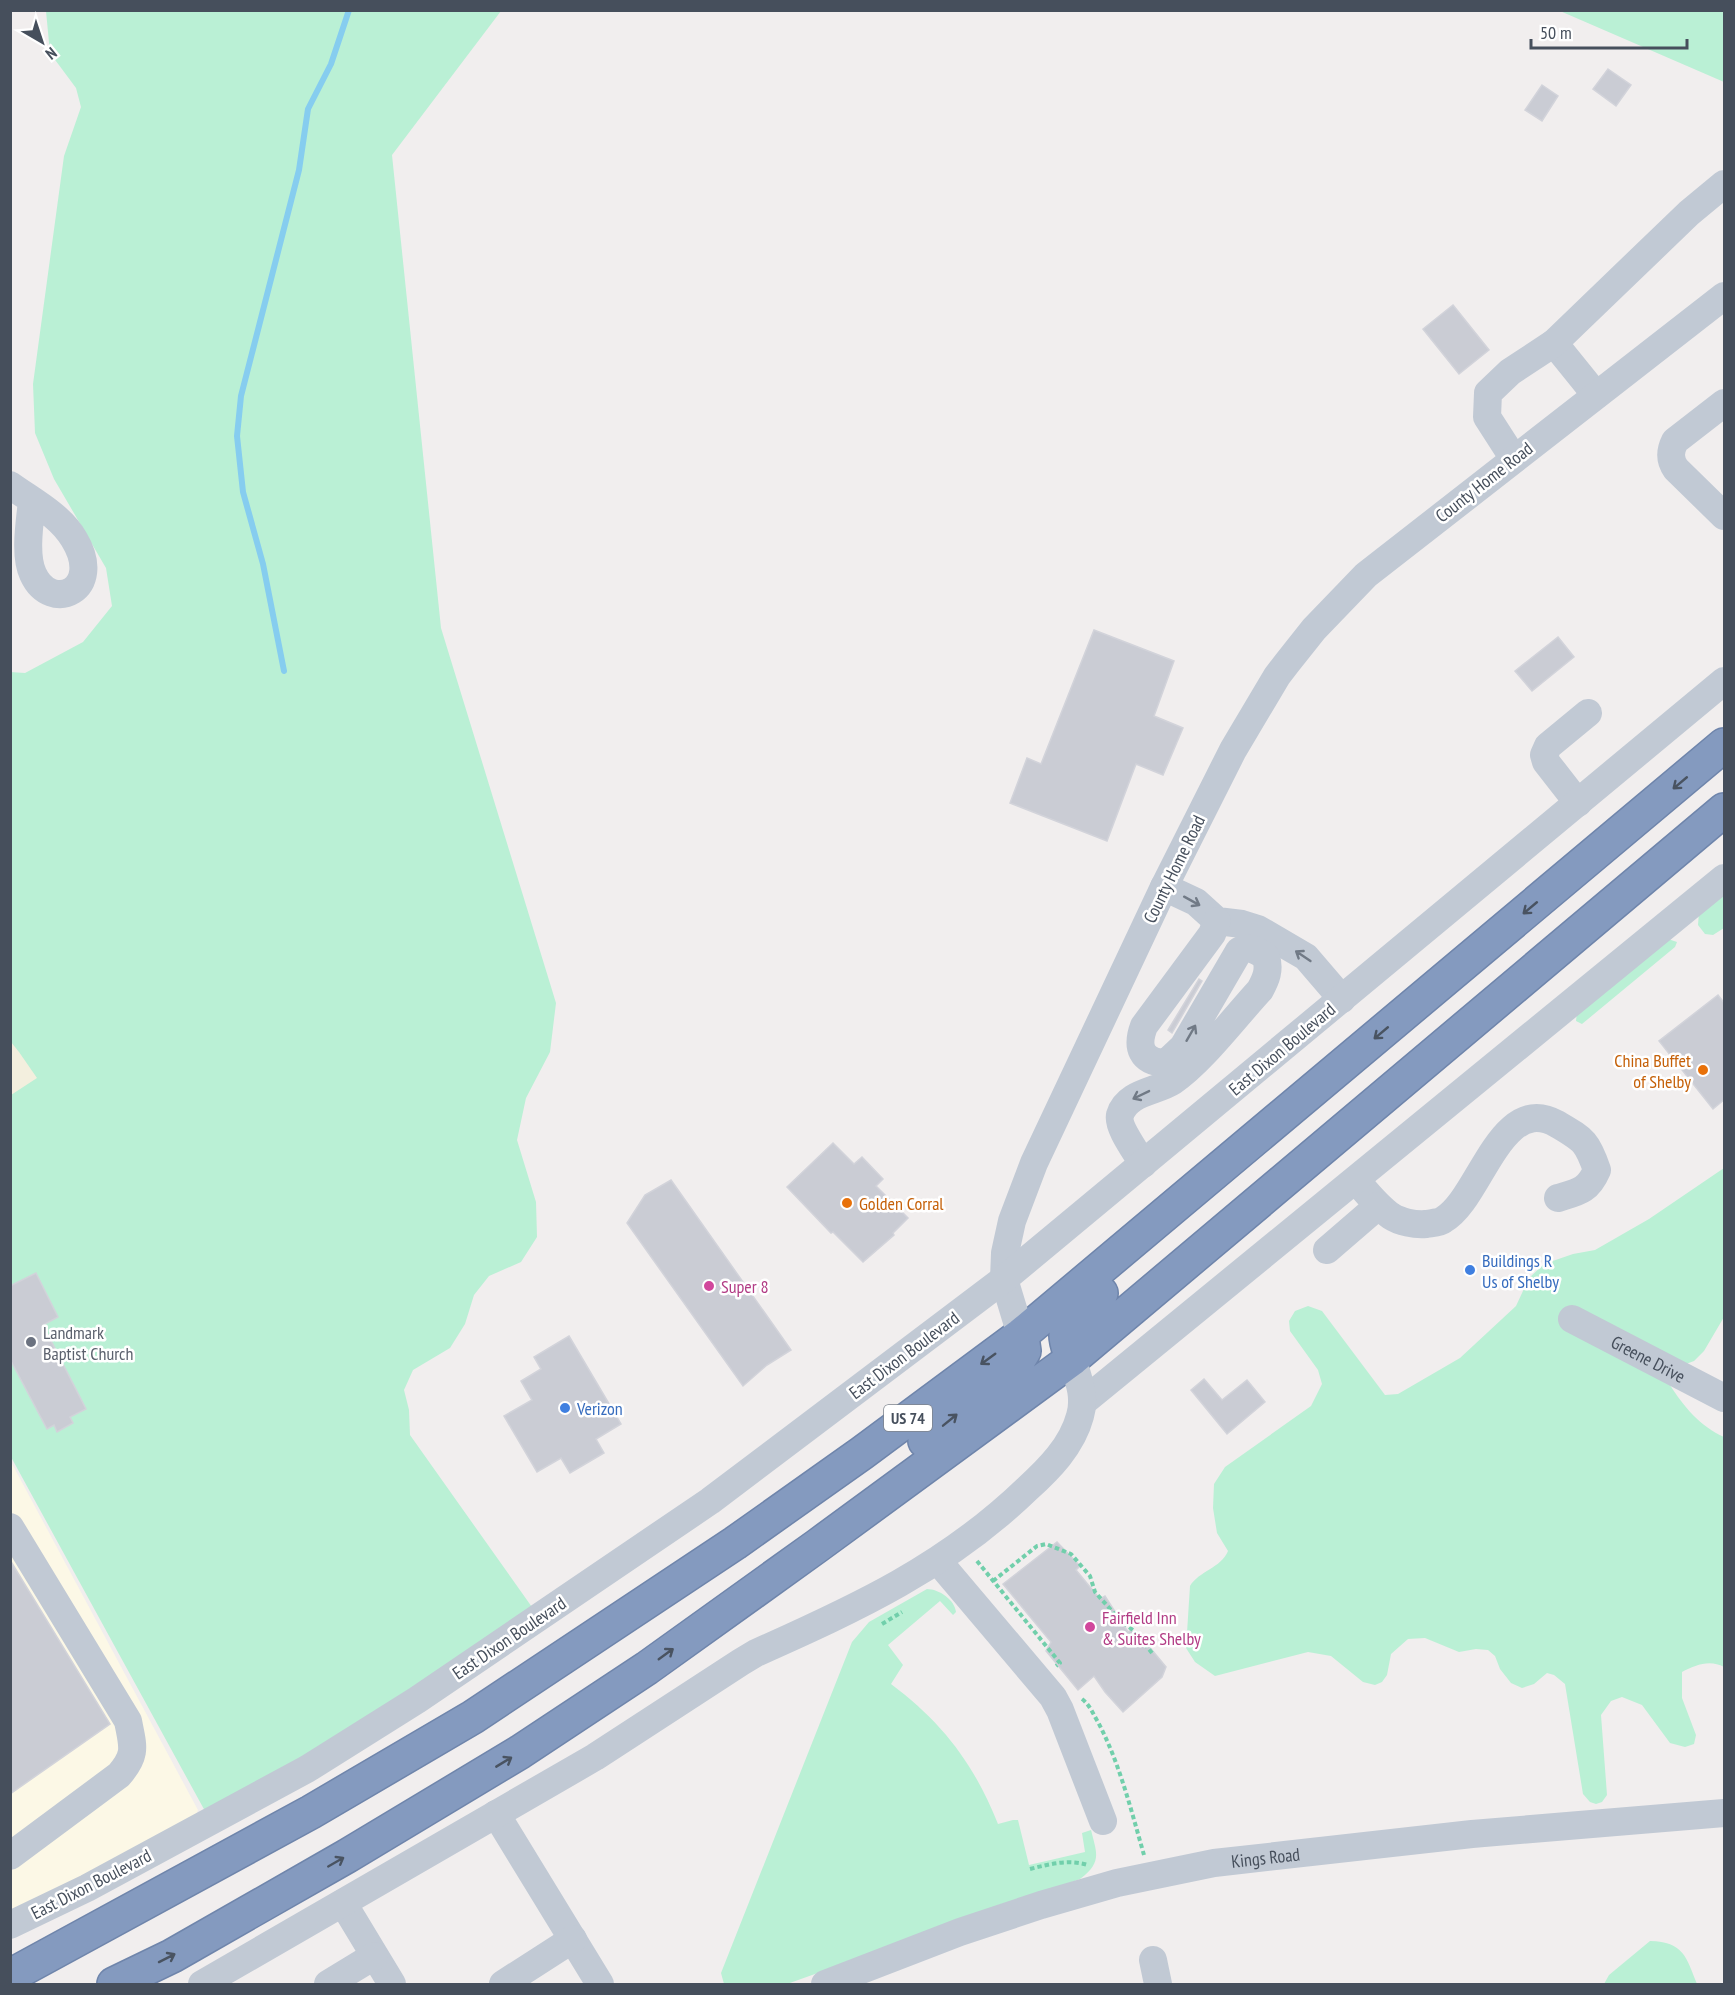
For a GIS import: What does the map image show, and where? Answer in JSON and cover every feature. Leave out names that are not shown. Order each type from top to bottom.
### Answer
[{"type":"highway","name":"US 74","points":[[10,1976],[311,1812],[473,1717],[735,1543],[862,1453],[1022,1335],[1725,745]]},
{"type":"highway","name":"US 74","points":[[114,1984],[172,1956],[347,1856],[520,1752],[647,1668],[817,1545],[1072,1359],[1725,810]]},
{"type":"highway","points":[[1072,1359],[1066,1331],[1077,1313],[1212,1201],[1333,1093],[1340,1085],[1346,1062]]},
{"type":"highway","name":"County Home Road","points":[[817,1545],[826,1528],[841,1509],[1013,1370],[1024,1351],[1022,1335]]},
{"type":"street","points":[[1514,459],[1487,417],[1488,393],[1510,372],[1554,343],[1689,213],[1725,183]]},
{"type":"street","name":"County Home Road","points":[[1022,1335],[1004,1279],[1005,1253],[1012,1221],[1034,1162],[1164,887],[1233,750],[1277,676],[1314,629],[1366,575],[1725,296]]},
{"type":"street","points":[[1554,343],[1596,395]]},
{"type":"street","points":[[1725,403],[1675,441],[1671,449],[1671,461],[1676,469],[1725,516]]},
{"type":"street","name":"East Dixon Boulevard","points":[[10,1925],[87,1888],[307,1769],[417,1700],[710,1501],[1004,1279],[1725,681]]},
{"type":"street","points":[[1578,803],[1546,762],[1544,755],[1548,746],[1588,713]]},
{"type":"street","points":[[1082,1403],[1725,878]]},
{"type":"street","points":[[1164,887],[1196,902],[1216,921],[1242,924],[1258,929],[1306,957],[1342,999]]},
{"type":"street","points":[[1143,1164],[1121,1127],[1120,1114],[1124,1106],[1139,1095],[1173,1081],[1190,1066],[1260,990],[1267,975],[1269,965],[1266,957],[1250,948],[1239,951],[1183,1047],[1166,1063],[1147,1059],[1140,1042],[1144,1026],[1212,934],[1216,921]]},
{"type":"street","points":[[1356,1180],[1378,1206],[1393,1218],[1418,1225],[1442,1221],[1456,1211],[1502,1139],[1516,1125],[1533,1118],[1550,1121],[1578,1136],[1589,1148],[1597,1170],[1592,1183],[1579,1192],[1558,1198]]},
{"type":"street","points":[[1326,1250],[1378,1206]]},
{"type":"street","name":"Greene Drive","points":[[1572,1319],[1725,1398]]},
{"type":"street","points":[[202,1984],[595,1757],[756,1653],[868,1602],[938,1561],[1002,1513],[1047,1470],[1066,1445],[1080,1416],[1082,1403],[1080,1384],[1072,1359]]},
{"type":"street","points":[[10,1527],[128,1721],[133,1747],[131,1761],[119,1775],[10,1856]]},
{"type":"street","points":[[938,1561],[1053,1697],[1102,1821]]},
{"type":"street","name":"Kings Road","points":[[825,1984],[960,1932],[1041,1905],[1117,1882],[1214,1863],[1472,1834],[1725,1813]]},
{"type":"street","points":[[496,1814],[600,1984]]},
{"type":"street","points":[[343,1903],[392,1984]]},
{"type":"street","points":[[503,1984],[573,1939]]},
{"type":"street","points":[[328,1984],[374,1956]]},
{"type":"path","points":[[993,1581],[1037,1546],[1047,1544],[1067,1551],[1089,1574],[1093,1589],[1152,1653]]},
{"type":"path","points":[[977,1561],[1058,1665],[1061,1675]]},
{"type":"path","points":[[1077,1696],[1088,1704],[1113,1753],[1144,1855]]},
{"type":"shaded area","points":[[10,1460],[198,1810],[196,1815],[10,1915]]},
{"type":"green space","points":[[46,11],[501,11],[392,155],[441,628],[556,1003],[550,1052],[526,1098],[517,1140],[536,1202],[537,1237],[521,1262],[489,1276],[474,1295],[465,1324],[450,1348],[413,1370],[404,1390],[409,1410],[410,1435],[539,1617],[211,1822],[11,1457],[10,672],[25,673],[83,642],[112,606],[106,568],[54,479],[35,433],[33,384],[64,156],[81,107],[76,88],[50,53]]},
{"type":"green space","points":[[1560,11],[1724,11],[1724,82]]},
{"type":"green space","points":[[1724,894],[1724,928],[1713,935],[1705,934],[1698,925],[1699,912]]},
{"type":"green space","points":[[1668,939],[1677,942],[1675,947],[1582,1024],[1576,1021],[1577,1012]]},
{"type":"green space","points":[[1724,1168],[1724,1317],[1704,1351],[1694,1361],[1678,1367],[1670,1385],[1693,1415],[1708,1428],[1724,1437],[1724,1667],[1708,1663],[1682,1672],[1682,1698],[1696,1735],[1694,1744],[1685,1747],[1670,1743],[1642,1705],[1622,1697],[1611,1701],[1601,1715],[1607,1795],[1602,1802],[1596,1804],[1590,1802],[1583,1794],[1565,1684],[1554,1675],[1547,1673],[1534,1684],[1522,1688],[1511,1683],[1500,1669],[1495,1656],[1488,1650],[1476,1649],[1459,1652],[1425,1638],[1408,1639],[1391,1654],[1387,1675],[1382,1682],[1375,1685],[1363,1682],[1331,1656],[1308,1652],[1215,1676],[1195,1662],[1186,1648],[1190,1586],[1220,1562],[1228,1551],[1217,1533],[1213,1508],[1214,1484],[1225,1467],[1311,1406],[1322,1384],[1318,1370],[1290,1331],[1289,1321],[1295,1311],[1308,1306],[1322,1311],[1385,1395],[1398,1394],[1460,1358],[1516,1306],[1529,1278],[1544,1264],[1573,1254],[1595,1250],[1649,1219]]},
{"type":"green space","points":[[927,1589],[946,1596],[953,1603],[956,1612],[953,1615],[940,1601],[888,1645],[903,1665],[891,1684],[926,1714],[955,1746],[978,1782],[998,1824],[1018,1820],[1029,1865],[1085,1852],[1082,1833],[1091,1830],[1096,1852],[1092,1868],[1080,1879],[787,1984],[724,1984],[721,1973],[852,1642],[869,1622]]},
{"type":"green space","points":[[1650,1941],[1670,1944],[1677,1948],[1686,1959],[1697,1984],[1604,1984],[1609,1975]]},
{"type":"sand","points":[[11,1042],[37,1078],[11,1095]]},
{"type":"building","points":[[1608,69],[1631,85],[1616,106],[1593,89]]},
{"type":"building","points":[[1542,85],[1558,96],[1542,121],[1525,110]]},
{"type":"building","points":[[1453,305],[1489,350],[1459,374],[1423,329]]},
{"type":"building","points":[[1094,630],[1174,661],[1154,716],[1183,728],[1163,775],[1136,764],[1107,841],[1010,803],[1027,758],[1041,764]]},
{"type":"building","points":[[1558,637],[1574,657],[1532,691],[1515,671]]},
{"type":"building","points":[[1199,979],[1202,981],[1172,1033],[1168,1030]]},
{"type":"building","name":"China Buffet of Shelby","points":[[1718,995],[1725,1004],[1725,1099],[1713,1109],[1659,1041]]},
{"type":"building","name":"Golden Corral","points":[[833,1143],[854,1164],[862,1157],[883,1179],[876,1186],[908,1218],[893,1233],[894,1235],[863,1262],[833,1232],[831,1233],[787,1187]]},
{"type":"building","name":"Super 8","points":[[671,1180],[791,1350],[767,1365],[743,1386],[627,1223],[645,1195]]},
{"type":"building","name":"Landmark Baptist Church","points":[[36,1273],[58,1317],[43,1325],[86,1409],[70,1417],[73,1423],[57,1432],[54,1425],[47,1429],[10,1359],[10,1286]]},
{"type":"building","name":"Verizon","points":[[569,1336],[621,1424],[596,1439],[604,1453],[570,1473],[561,1458],[537,1472],[504,1416],[532,1400],[521,1381],[541,1369],[534,1357]]},
{"type":"building","points":[[1204,1379],[1222,1400],[1247,1380],[1265,1402],[1227,1434],[1191,1390]]},
{"type":"building","name":"Fairfield Inn & Suites Shelby","points":[[1057,1542],[1080,1566],[1076,1570],[1100,1599],[1105,1596],[1128,1632],[1131,1630],[1144,1646],[1147,1644],[1166,1667],[1162,1677],[1123,1712],[1094,1676],[1078,1690],[1046,1651],[1051,1642],[1003,1584]]},
{"type":"building","points":[[10,1560],[110,1724],[10,1794]]},
{"type":"waterway","points":[[284,671],[263,564],[243,492],[237,436],[241,396],[299,170],[308,109],[331,64],[349,10]]},
{"type":"place","name":"China Buffet of Shelby","points":[[1703,1070]]},
{"type":"place","name":"Golden Corral","points":[[847,1203]]},
{"type":"place","name":"Buildings R Us of Shelby","points":[[1470,1270]]},
{"type":"place","name":"Super 8","points":[[709,1286]]},
{"type":"place","name":"Landmark Baptist Church","points":[[31,1342]]},
{"type":"place","name":"Verizon","points":[[565,1408]]},
{"type":"place","name":"Fairfield Inn & Suites Shelby","points":[[1090,1627]]}]
